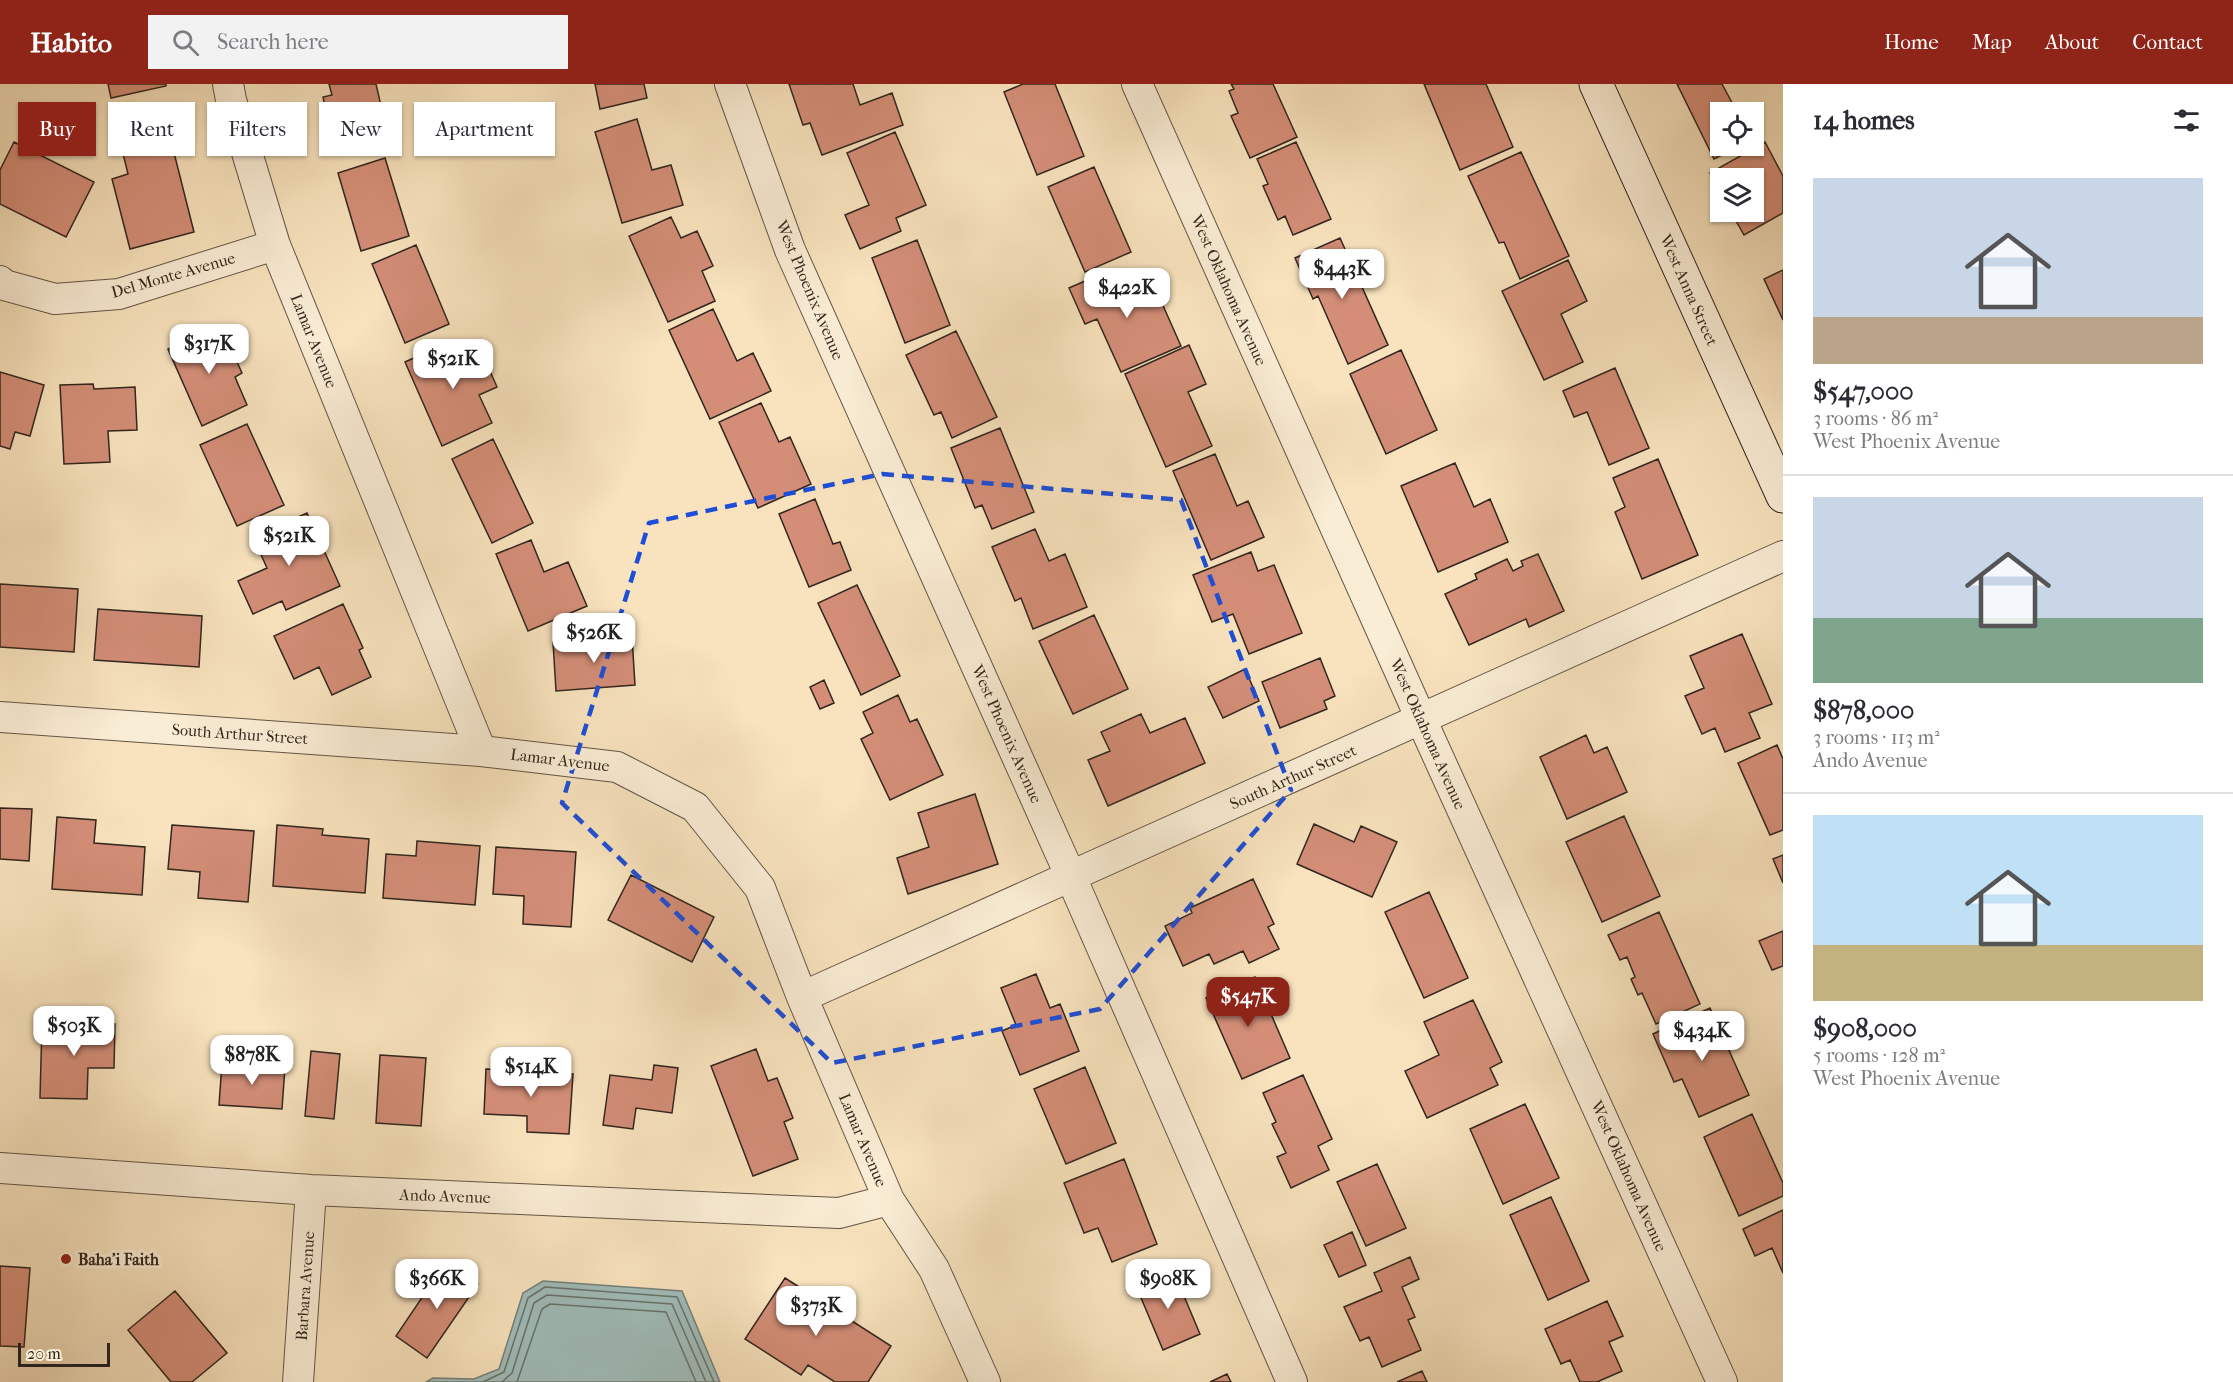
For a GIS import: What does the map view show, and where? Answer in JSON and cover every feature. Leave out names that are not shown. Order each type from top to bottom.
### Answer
[{"type":"street","name":"Lamar Avenue","points":[[228,84],[275,245],[481,751],[617,767],[695,807],[760,888],[802,997],[889,1200],[934,1269],[985,1382]]},
{"type":"street","name":"West Phoenix Avenue","points":[[730,84],[790,250],[1071,877],[1292,1382]]},
{"type":"street","name":"West Oklahoma Avenue","points":[[1137,84],[1722,1382]]},
{"type":"street","name":"West Anna Street","points":[[1596,84],[1783,496]]},
{"type":"street","name":"Del Monte Avenue","points":[[0,281],[4,285],[55,299],[119,294],[275,245]]},
{"type":"street","name":"South Arthur Street","points":[[802,997],[1783,556]]},
{"type":"street","name":"South Arthur Street","points":[[0,717],[481,751]]},
{"type":"street","name":"Ando Avenue","points":[[0,1168],[311,1190],[839,1214],[889,1200]]},
{"type":"street","name":"Barbara Avenue","points":[[298,1382],[311,1190]]},
{"type":"highlighted area","points":[[882,474],[1181,500],[1291,790],[1100,1009],[832,1063],[562,803],[649,523]]},
{"type":"water","points":[[543,1281],[682,1291],[720,1382],[426,1382],[433,1378],[474,1379],[499,1369],[523,1293]]},
{"type":"building","points":[[108,84],[166,84],[166,86],[111,98]]},
{"type":"building","points":[[329,84],[376,84],[380,102],[324,102],[323,97],[332,95]]},
{"type":"building","points":[[595,84],[644,84],[647,98],[600,109]]},
{"type":"building","points":[[789,84],[853,84],[860,105],[892,93],[903,125],[822,155],[810,123],[803,125]]},
{"type":"building","points":[[1023,84],[1055,84],[1084,156],[1037,175],[1004,92]]},
{"type":"building","points":[[1231,84],[1273,84],[1297,137],[1250,158],[1231,116],[1238,113],[1229,91],[1234,89]]},
{"type":"building","points":[[1424,84],[1486,84],[1513,147],[1460,170]]},
{"type":"building","points":[[1677,84],[1722,84],[1732,102],[1710,102],[1710,151]]},
{"type":"building","points":[[637,119],[652,170],[671,165],[683,205],[622,223],[595,132]]},
{"type":"building","points":[[895,132],[926,205],[896,218],[901,231],[860,249],[845,215],[869,205],[847,153]]},
{"type":"building","points":[[14,142],[18,144],[18,156],[42,156],[94,182],[66,237],[0,204],[0,170]]},
{"type":"building","points":[[1296,142],[1331,219],[1293,235],[1285,216],[1278,220],[1263,186],[1268,184],[1257,159]]},
{"type":"building","points":[[1764,143],[1783,176],[1783,213],[1744,235],[1737,222],[1764,222],[1764,168],[1719,168],[1740,156],[1764,156]]},
{"type":"building","points":[[1521,152],[1569,256],[1520,279],[1504,242],[1499,243],[1468,176]]},
{"type":"building","points":[[124,156],[175,156],[194,232],[130,249],[112,179],[128,174]]},
{"type":"building","points":[[385,158],[409,236],[361,251],[338,173]]},
{"type":"building","points":[[1094,167],[1131,252],[1085,272],[1048,187]]},
{"type":"building","points":[[671,217],[681,238],[697,231],[713,266],[702,271],[715,301],[668,322],[629,236]]},
{"type":"building","points":[[1340,238],[1388,345],[1348,364],[1318,296],[1313,299],[1295,258]]},
{"type":"building","points":[[917,240],[950,325],[905,343],[872,258]]},
{"type":"building","points":[[416,245],[449,324],[405,343],[372,264]]},
{"type":"building","points":[[1568,260],[1587,301],[1561,314],[1583,362],[1544,380],[1502,291]]},
{"type":"building","points":[[1783,270],[1783,320],[1764,279]]},
{"type":"building","points":[[1108,271],[1117,291],[1144,280],[1150,293],[1157,292],[1181,346],[1121,372],[1097,319],[1085,324],[1069,288]]},
{"type":"building","points":[[713,309],[737,361],[753,353],[771,391],[710,419],[669,330]]},
{"type":"building","points":[[220,325],[242,373],[235,377],[247,405],[202,426],[168,349]]},
{"type":"building","points":[[956,331],[997,417],[952,438],[941,412],[934,415],[906,355]]},
{"type":"building","points":[[452,341],[458,355],[479,346],[497,387],[479,395],[492,423],[442,446],[405,362]]},
{"type":"building","points":[[1189,345],[1206,384],[1188,392],[1212,446],[1166,467],[1125,374]]},
{"type":"building","points":[[1401,350],[1437,430],[1386,454],[1350,374]]},
{"type":"building","points":[[1615,368],[1649,448],[1609,465],[1587,412],[1574,417],[1563,391]]},
{"type":"building","points":[[0,372],[44,385],[30,436],[15,432],[10,449],[0,446]]},
{"type":"building","points":[[93,384],[94,389],[135,387],[137,430],[108,431],[110,462],[64,464],[60,385]]},
{"type":"building","points":[[761,403],[779,442],[790,437],[811,484],[758,508],[719,422]]},
{"type":"building","points":[[247,424],[284,505],[237,526],[200,445]]},
{"type":"building","points":[[1000,428],[1034,512],[992,529],[982,505],[975,508],[951,448]]},
{"type":"building","points":[[493,439],[533,523],[492,543],[452,459]]},
{"type":"building","points":[[1215,454],[1237,506],[1248,501],[1264,537],[1211,560],[1173,471]]},
{"type":"building","points":[[1658,459],[1698,555],[1642,579],[1615,512],[1625,507],[1613,478]]},
{"type":"building","points":[[1455,463],[1474,507],[1490,499],[1508,542],[1438,572],[1401,486]]},
{"type":"building","points":[[815,499],[833,544],[840,542],[851,570],[809,587],[779,514]]},
{"type":"building","points":[[307,513],[340,586],[286,610],[282,601],[253,614],[238,581],[267,568],[253,537]]},
{"type":"building","points":[[1035,529],[1049,561],[1065,554],[1087,607],[1033,629],[1021,598],[1015,601],[992,547]]},
{"type":"building","points":[[531,540],[544,572],[568,562],[587,606],[528,631],[496,554]]},
{"type":"building","points":[[1251,552],[1258,571],[1274,565],[1302,633],[1249,654],[1233,614],[1212,622],[1193,575]]},
{"type":"building","points":[[1538,554],[1564,611],[1529,627],[1526,619],[1469,645],[1445,594],[1477,579],[1475,574],[1507,559],[1513,571],[1523,566],[1521,561]]},
{"type":"building","points":[[0,584],[78,589],[74,652],[0,647]]},
{"type":"building","points":[[857,585],[900,676],[861,695],[818,603]]},
{"type":"building","points":[[343,604],[363,648],[359,650],[371,677],[332,695],[319,667],[294,679],[274,636]]},
{"type":"building","points":[[98,609],[202,616],[199,667],[94,660]]},
{"type":"building","points":[[1094,615],[1128,689],[1073,714],[1039,641]]},
{"type":"building","points":[[1742,634],[1772,704],[1749,713],[1760,738],[1725,752],[1715,728],[1702,734],[1685,696],[1704,688],[1690,656]]},
{"type":"building","points":[[632,637],[635,685],[556,691],[553,642]]},
{"type":"building","points":[[1320,658],[1335,696],[1324,701],[1327,709],[1280,728],[1262,682]]},
{"type":"building","points":[[1245,669],[1259,701],[1223,718],[1208,687]]},
{"type":"building","points":[[824,680],[834,703],[820,709],[810,687]]},
{"type":"building","points":[[898,695],[910,722],[917,719],[943,775],[890,800],[861,739],[873,733],[863,712]]},
{"type":"building","points":[[1141,714],[1150,733],[1185,718],[1205,763],[1108,806],[1088,760],[1110,751],[1101,732]]},
{"type":"building","points":[[1586,735],[1594,753],[1607,747],[1627,792],[1567,819],[1540,757]]},
{"type":"building","points":[[1777,745],[1783,759],[1783,830],[1770,835],[1738,763]]},
{"type":"building","points":[[975,794],[998,864],[908,894],[897,858],[929,847],[918,813]]},
{"type":"building","points":[[0,808],[32,809],[29,861],[0,859]]},
{"type":"building","points":[[1624,816],[1660,896],[1602,922],[1566,842]]},
{"type":"building","points":[[57,817],[96,820],[94,843],[145,847],[142,895],[52,889]]},
{"type":"building","points":[[1314,824],[1354,842],[1361,826],[1397,842],[1372,897],[1297,864]]},
{"type":"building","points":[[172,825],[254,831],[248,902],[198,898],[200,872],[168,869]]},
{"type":"building","points":[[277,825],[323,829],[322,835],[369,839],[365,893],[273,886]]},
{"type":"building","points":[[417,841],[480,846],[475,905],[383,898],[386,854],[416,856]]},
{"type":"building","points":[[496,847],[576,852],[571,927],[523,924],[524,896],[493,894]]},
{"type":"building","points":[[1783,855],[1783,883],[1773,859]]},
{"type":"building","points":[[631,875],[714,917],[692,962],[608,920]]},
{"type":"building","points":[[1253,879],[1274,924],[1268,927],[1279,949],[1249,963],[1243,951],[1214,964],[1209,954],[1183,966],[1165,926],[1192,913],[1190,908]]},
{"type":"building","points":[[1429,892],[1468,978],[1424,998],[1385,912]]},
{"type":"building","points":[[1659,912],[1700,1004],[1656,1024],[1642,993],[1638,995],[1631,979],[1635,977],[1627,957],[1620,960],[1608,935]]},
{"type":"building","points":[[1783,931],[1783,966],[1772,970],[1759,941]]},
{"type":"building","points":[[1036,974],[1050,1008],[1060,1004],[1079,1051],[1020,1075],[1002,1031],[1016,1025],[1001,988]]},
{"type":"building","points":[[1255,977],[1290,1058],[1242,1079],[1206,998]]},
{"type":"building","points":[[1473,1000],[1502,1062],[1490,1068],[1498,1085],[1427,1118],[1405,1071],[1439,1055],[1424,1022]]},
{"type":"building","points":[[1710,1008],[1749,1095],[1699,1117],[1682,1079],[1674,1082],[1653,1034]]},
{"type":"building","points":[[42,1022],[115,1024],[114,1068],[88,1068],[87,1099],[40,1098]]},
{"type":"building","points":[[756,1049],[768,1081],[777,1078],[793,1118],[784,1122],[798,1159],[753,1176],[711,1066]]},
{"type":"building","points":[[311,1051],[340,1054],[334,1119],[305,1116]]},
{"type":"building","points":[[380,1055],[426,1058],[421,1126],[376,1123]]},
{"type":"building","points":[[222,1063],[285,1067],[282,1109],[219,1105]]},
{"type":"building","points":[[654,1065],[678,1068],[672,1113],[636,1108],[633,1129],[603,1125],[610,1075],[652,1080]]},
{"type":"building","points":[[1085,1067],[1116,1143],[1066,1164],[1034,1089]]},
{"type":"building","points":[[486,1069],[573,1074],[569,1134],[527,1132],[527,1116],[484,1114]]},
{"type":"building","points":[[1303,1075],[1332,1139],[1318,1146],[1329,1170],[1291,1188],[1277,1157],[1286,1153],[1272,1124],[1276,1122],[1263,1093]]},
{"type":"building","points":[[1525,1104],[1559,1178],[1503,1204],[1470,1129]]},
{"type":"building","points":[[1752,1114],[1783,1183],[1783,1196],[1739,1216],[1704,1137]]},
{"type":"building","points":[[1124,1159],[1157,1244],[1112,1262],[1098,1228],[1084,1233],[1064,1183]]},
{"type":"building","points":[[1377,1164],[1406,1228],[1366,1246],[1337,1182]]},
{"type":"building","points":[[1551,1197],[1589,1281],[1548,1300],[1510,1215]]},
{"type":"building","points":[[1783,1210],[1783,1273],[1772,1248],[1755,1256],[1743,1229]]},
{"type":"building","points":[[1352,1232],[1366,1265],[1339,1277],[1324,1245]]},
{"type":"building","points":[[1410,1257],[1419,1279],[1402,1287],[1415,1317],[1408,1320],[1421,1350],[1382,1367],[1369,1337],[1360,1341],[1344,1307],[1382,1291],[1374,1273]]},
{"type":"building","points":[[446,1262],[478,1284],[427,1358],[396,1336]]},
{"type":"building","points":[[0,1266],[30,1268],[24,1347],[0,1346]]},
{"type":"building","points":[[1173,1270],[1200,1334],[1163,1350],[1136,1286]]},
{"type":"building","points":[[785,1278],[891,1346],[868,1382],[835,1382],[808,1365],[801,1375],[745,1339]]},
{"type":"building","points":[[175,1291],[227,1353],[192,1382],[171,1382],[128,1330]]},
{"type":"building","points":[[1607,1301],[1623,1336],[1609,1342],[1622,1371],[1597,1382],[1580,1382],[1570,1360],[1561,1364],[1545,1329]]},
{"type":"building","points":[[1422,1371],[1427,1382],[1397,1382]]},
{"type":"building","points":[[1227,1374],[1231,1382],[1210,1382]]},
{"type":"place","name":"Baha'i Faith","points":[[66,1259]]}]
